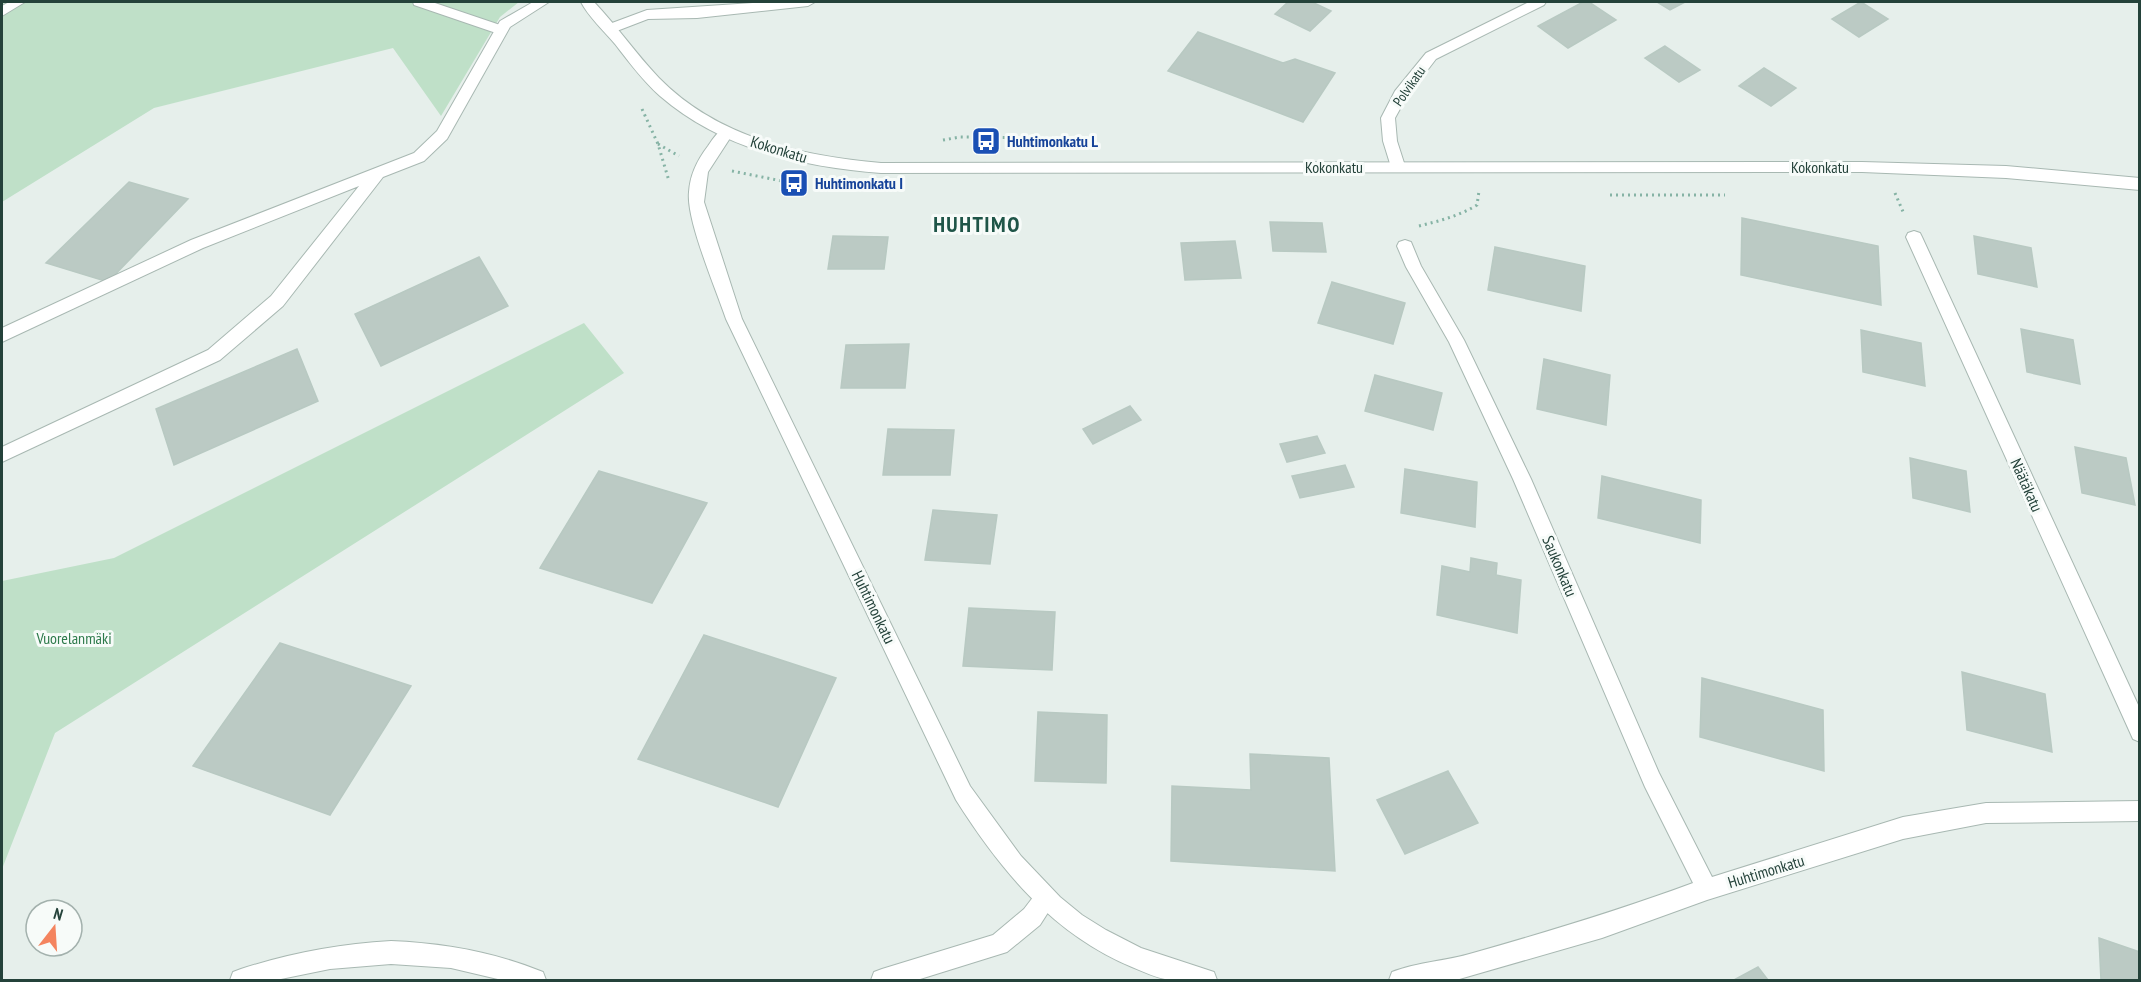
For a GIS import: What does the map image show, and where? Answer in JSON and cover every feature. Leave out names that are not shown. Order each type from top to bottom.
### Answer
[{"type":"street","points":[[2,12],[18,2]]},
{"type":"street","points":[[419,2],[501,30]]},
{"type":"street","points":[[2,335],[197,244],[419,157],[442,135],[501,30],[512,19],[542,2]]},
{"type":"street","name":"Kokonkatu","points":[[587,2],[666,93],[700,118],[727,132],[784,152],[858,167],[1862,167],[2006,172],[2139,184]]},
{"type":"street","points":[[609,28],[647,15],[697,13],[808,2]]},
{"type":"street","name":"Polvikatu","points":[[1397,166],[1390,141],[1388,118],[1400,95],[1431,56],[1539,2]]},
{"type":"street","name":"Huhtimonkatu","points":[[727,132],[702,164],[696,189],[696,202],[734,319],[963,793],[1005,856],[1045,900],[1070,922],[1126,954],[1206,981]]},
{"type":"street","points":[[2,454],[214,355],[277,301],[378,174]]},
{"type":"street","name":"Näätäkatu","points":[[1914,237],[2139,732]]},
{"type":"street","name":"Saukonkatu","points":[[1405,246],[1414,267],[1456,340],[1522,478],[1652,780],[1707,889]]},
{"type":"street","name":"Huhtimonkatu","points":[[1401,981],[1450,970],[1602,927],[1707,889],[1903,828],[1986,813],[2139,811]]},
{"type":"street","points":[[882,981],[999,944],[1032,917],[1045,900]]},
{"type":"street","points":[[242,981],[298,963],[337,955],[380,952],[446,956],[483,964],[534,981]]},
{"type":"path","points":[[1405,246],[1400,234],[1408,228],[1452,219],[1468,211],[1477,205],[1479,190]]},
{"type":"green space","points":[[2,2],[519,2],[500,17],[441,116],[393,48],[154,108],[2,202]]},
{"type":"green space","name":"Vuorelanmäki","points":[[584,323],[624,373],[55,733],[2,869],[2,581],[114,558]]},
{"type":"building","points":[[1288,2],[1312,2],[1331,11],[1310,31],[1275,14]]},
{"type":"building","points":[[1583,2],[1589,2],[1616,20],[1568,48],[1538,26]]},
{"type":"building","points":[[1657,2],[1685,2],[1670,10]]},
{"type":"building","points":[[1861,2],[1888,19],[1859,37],[1832,19]]},
{"type":"building","points":[[1198,32],[1283,63],[1295,59],[1335,73],[1303,122],[1168,71]]},
{"type":"building","points":[[1665,46],[1700,70],[1679,82],[1645,58]]},
{"type":"building","points":[[1764,68],[1796,88],[1771,106],[1739,86]]},
{"type":"building","points":[[129,182],[188,199],[108,282],[46,263]]},
{"type":"building","points":[[1742,218],[1878,246],[1881,305],[1741,275]]},
{"type":"building","points":[[1270,222],[1322,223],[1326,252],[1273,251]]},
{"type":"building","points":[[833,236],[888,237],[884,269],[828,269]]},
{"type":"building","points":[[1974,236],[2031,248],[2037,287],[1978,274]]},
{"type":"building","points":[[1235,241],[1241,278],[1185,280],[1181,243]]},
{"type":"building","points":[[1495,247],[1585,266],[1581,311],[1488,290]]},
{"type":"building","points":[[479,257],[508,306],[381,366],[355,314]]},
{"type":"building","points":[[1332,282],[1405,303],[1393,344],[1318,323]]},
{"type":"building","points":[[2021,329],[2073,340],[2080,384],[2027,372]]},
{"type":"building","points":[[1861,330],[1921,343],[1925,386],[1863,372]]},
{"type":"building","points":[[909,344],[905,388],[841,388],[846,345]]},
{"type":"building","points":[[297,349],[318,401],[174,465],[156,409]]},
{"type":"building","points":[[1544,359],[1610,375],[1606,425],[1537,409]]},
{"type":"building","points":[[1375,375],[1442,393],[1433,430],[1365,411]]},
{"type":"building","points":[[1130,406],[1141,420],[1093,444],[1083,429]]},
{"type":"building","points":[[888,429],[954,430],[950,475],[883,475]]},
{"type":"building","points":[[1317,436],[1325,453],[1287,462],[1280,444]]},
{"type":"building","points":[[2075,447],[2126,458],[2135,505],[2082,493]]},
{"type":"building","points":[[1910,458],[1966,471],[1970,512],[1913,498]]},
{"type":"building","points":[[1345,465],[1354,487],[1300,498],[1292,476]]},
{"type":"building","points":[[1405,469],[1477,482],[1475,527],[1401,513]]},
{"type":"building","points":[[599,471],[707,503],[652,603],[540,568]]},
{"type":"building","points":[[1602,476],[1701,500],[1700,543],[1598,518]]},
{"type":"building","points":[[933,510],[997,515],[990,564],[925,560]]},
{"type":"building","points":[[1471,558],[1497,563],[1496,575],[1521,580],[1517,633],[1437,615],[1442,566],[1470,572]]},
{"type":"building","points":[[969,608],[1055,612],[1052,670],[963,666]]},
{"type":"building","points":[[704,635],[836,678],[778,807],[638,759]]},
{"type":"building","points":[[280,643],[411,686],[330,815],[193,766]]},
{"type":"building","points":[[1962,672],[2045,694],[2052,752],[1967,730]]},
{"type":"building","points":[[1702,678],[1823,710],[1824,771],[1700,737]]},
{"type":"building","points":[[1038,712],[1107,715],[1106,783],[1035,781]]},
{"type":"building","points":[[1250,754],[1329,758],[1335,871],[1171,861],[1172,786],[1251,790]]},
{"type":"building","points":[[1448,771],[1478,823],[1405,854],[1377,800]]},
{"type":"building","points":[[2099,938],[2140,952],[2140,980],[2101,980]]},
{"type":"building","points":[[1758,967],[1768,980],[1734,980]]},
{"type":"place","name":"Huhtimonkatu L","points":[[986,141]]},
{"type":"place","name":"Huhtimonkatu I","points":[[794,183]]},
{"type":"district","name":"HUHTIMO","points":[[977,224]]}]
